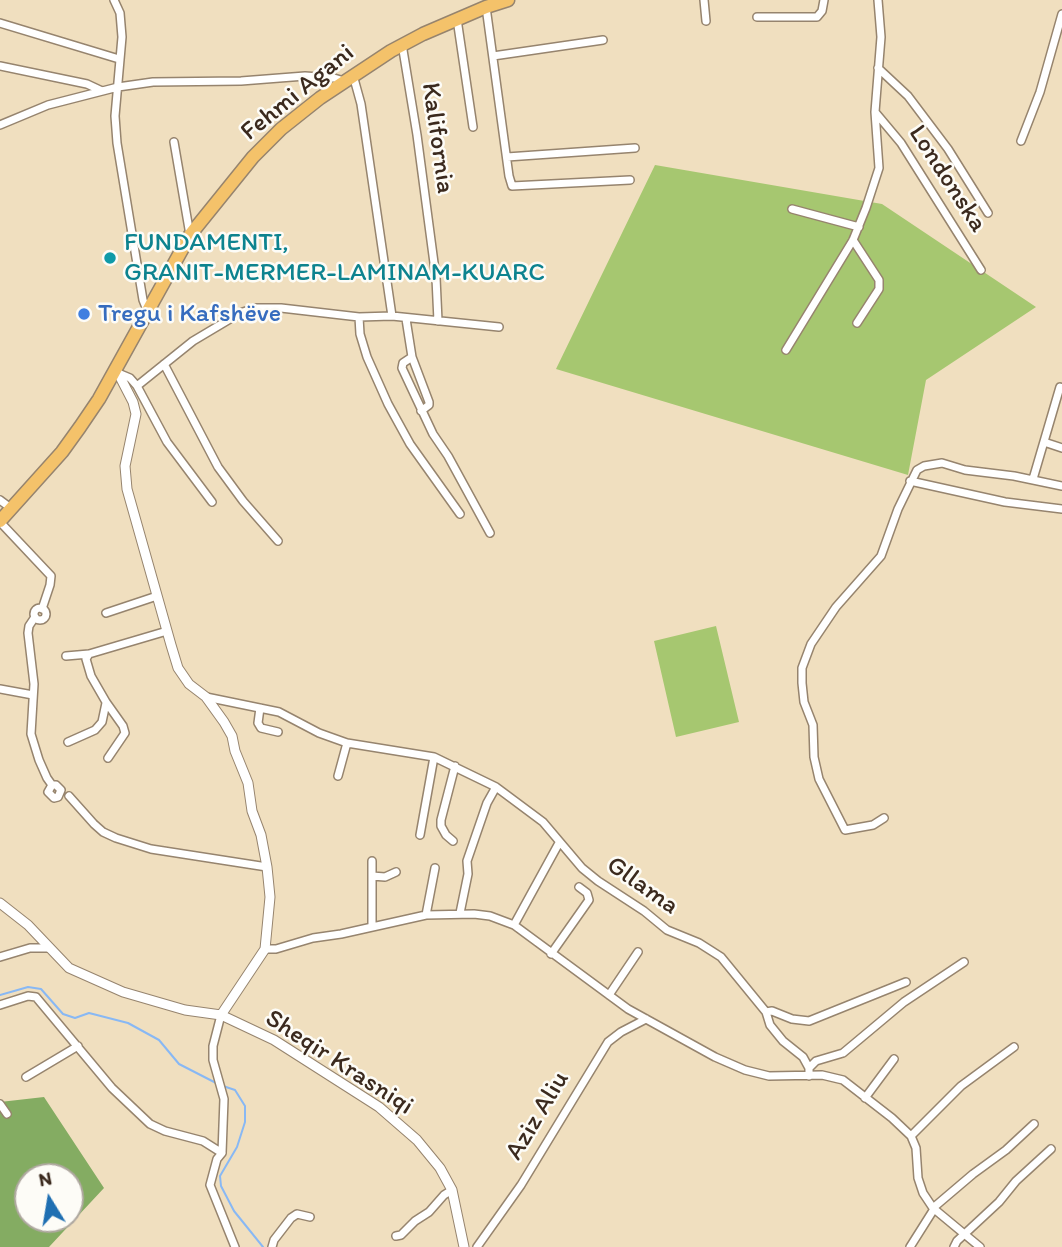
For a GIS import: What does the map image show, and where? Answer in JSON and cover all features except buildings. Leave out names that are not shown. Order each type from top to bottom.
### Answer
[{"type":"main road","name":"Fehmi Agani","points":[[0,522],[62,452],[116,372],[147,310],[190,235],[253,157],[281,129],[349,78],[402,44],[508,0]]},
{"type":"street","points":[[114,0],[120,13],[122,37],[115,116],[117,143],[143,300],[147,310]]},
{"type":"street","points":[[704,0],[706,21]]},
{"type":"street","points":[[757,17],[817,17],[822,11],[824,0]]},
{"type":"street","name":"Londonska","points":[[786,350],[853,240],[876,180],[878,168],[875,112],[881,37],[878,0]]},
{"type":"street","points":[[486,7],[512,186],[630,180]]},
{"type":"street","points":[[1021,141],[1040,92],[1062,14]]},
{"type":"street","points":[[457,19],[473,127]]},
{"type":"street","points":[[0,23],[118,59]]},
{"type":"street","points":[[493,56],[603,40]]},
{"type":"street","name":"Kalifornia","points":[[402,44],[436,278],[438,321]]},
{"type":"street","points":[[0,66],[87,83],[103,92]]},
{"type":"street","points":[[878,68],[908,96],[948,149],[988,214]]},
{"type":"street","points":[[0,125],[48,105],[118,87],[153,82],[241,81],[305,76],[349,78],[361,104],[392,316]]},
{"type":"street","name":"Londonska","points":[[875,112],[909,154],[981,271]]},
{"type":"street","points":[[174,142],[190,235]]},
{"type":"street","points":[[507,157],[635,148]]},
{"type":"street","points":[[792,209],[859,227]]},
{"type":"street","points":[[853,240],[879,280],[879,289],[857,323]]},
{"type":"street","points":[[138,386],[193,341],[247,310],[282,308],[359,317],[392,316],[499,327]]},
{"type":"street","points":[[359,317],[360,334],[367,357],[388,404],[410,444],[460,514]]},
{"type":"street","points":[[406,319],[412,357],[429,402],[421,411]]},
{"type":"street","points":[[412,357],[403,363],[402,368],[421,411],[490,533]]},
{"type":"street","points":[[164,364],[218,467],[278,541]]},
{"type":"street","points":[[116,372],[130,378],[138,386],[167,442],[212,502]]},
{"type":"street","points":[[116,372],[133,402],[136,414],[125,466],[127,489],[178,668],[189,684],[206,697],[232,736],[248,783],[252,811],[261,835],[267,867],[270,897],[265,949],[220,1015],[213,1046],[213,1060],[224,1099],[222,1153],[210,1185],[235,1247]]},
{"type":"street","points":[[1033,479],[1060,392]]},
{"type":"street","points":[[1044,442],[1062,448]]},
{"type":"street","points":[[884,818],[858,830],[845,830],[819,779],[814,757],[813,725],[804,702],[802,668],[811,644],[836,607],[881,556],[910,481],[917,470],[942,463],[1062,486]]},
{"type":"street","points":[[910,481],[1005,502],[1062,509]]},
{"type":"street","points":[[0,500],[12,509]]},
{"type":"street","points":[[0,522],[51,576],[42,609],[36,610],[28,633],[33,695],[33,746],[52,785]]},
{"type":"street","points":[[106,613],[157,596]]},
{"type":"street","points":[[66,656],[89,654],[167,631]]},
{"type":"street","points":[[89,654],[86,659],[89,668],[106,702],[124,726],[125,733],[108,758]]},
{"type":"street","points":[[0,689],[33,695]]},
{"type":"street","name":"Gllama","points":[[206,697],[279,712],[319,733],[346,743],[434,757],[496,787],[543,822],[582,868],[598,881],[644,911],[667,930],[699,943],[721,957],[766,1012],[770,1025],[783,1041],[803,1057],[809,1072]]},
{"type":"street","points":[[68,741],[96,730],[102,722],[106,702]]},
{"type":"street","points":[[260,708],[258,723],[261,728],[278,732]]},
{"type":"street","points":[[338,776],[346,743]]},
{"type":"street","points":[[420,835],[434,757]]},
{"type":"street","points":[[453,841],[446,835],[441,820],[455,766]]},
{"type":"street","points":[[460,913],[468,874],[467,861],[487,803],[496,787]]},
{"type":"street","points":[[69,796],[94,824],[116,838],[162,851],[267,867]]},
{"type":"street","points":[[514,925],[559,843]]},
{"type":"street","points":[[372,860],[372,926]]},
{"type":"street","points":[[426,915],[435,868]]},
{"type":"street","points":[[372,876],[385,877],[396,873]]},
{"type":"street","points":[[551,954],[589,900],[587,892],[579,887]]},
{"type":"street","name":"Sheqir Krasniqi","points":[[0,903],[28,925],[69,968],[123,992],[185,1010],[220,1015],[274,1040],[379,1107],[417,1140],[440,1168],[452,1190],[464,1247]]},
{"type":"street","points":[[265,949],[276,949],[313,938],[426,915],[460,913],[490,916],[514,925],[609,995],[705,1052],[745,1070],[769,1076],[809,1072],[843,1080],[911,1136],[916,1148],[918,1178],[923,1193],[933,1209],[980,1247]]},
{"type":"street","points":[[0,957],[30,948],[49,948]]},
{"type":"street","points":[[609,995],[638,952]]},
{"type":"street","points":[[809,1072],[816,1061],[843,1053],[904,1002],[964,962]]},
{"type":"street","points":[[766,1012],[809,1021],[906,982]]},
{"type":"street","points":[[0,1004],[28,996],[36,997],[112,1088],[150,1124],[202,1141],[222,1153]]},
{"type":"street","name":"Aziz Aliu","points":[[477,1247],[522,1185],[602,1050],[621,1032],[646,1019]]},
{"type":"street","points":[[26,1077],[78,1046]]},
{"type":"street","points":[[911,1136],[961,1086],[1014,1047]]},
{"type":"street","points":[[865,1098],[894,1059]]},
{"type":"street","points":[[0,1104],[7,1114]]},
{"type":"street","points":[[910,1247],[933,1209],[1034,1124]]},
{"type":"street","points":[[954,1247],[1016,1181],[1051,1149]]},
{"type":"street","points":[[396,1236],[401,1235],[429,1212],[452,1190]]},
{"type":"street","points":[[272,1247],[274,1240],[291,1218],[297,1214],[310,1217]]},
{"type":"green space","points":[[655,165],[882,204],[1036,307],[926,380],[908,475],[556,369]]},
{"type":"green space","points":[[716,626],[739,722],[676,737],[654,641]]},
{"type":"green space","points":[[44,1097],[104,1188],[84,1209],[84,1163],[14,1163],[14,1233],[62,1233],[49,1247],[0,1247],[0,1102]]},
{"type":"waterway","points":[[0,995],[28,987],[41,989],[63,1014],[75,1018],[89,1013],[128,1023],[159,1040],[179,1064],[218,1084]]},
{"type":"waterway","points":[[223,1086],[235,1090],[245,1106],[245,1122],[237,1147],[220,1176],[221,1186],[234,1211],[263,1247]]},
{"type":"place","name":"FUNDAMENTI, GRANIT-MERMER-LAMINAM-KUARC","points":[[110,258]]},
{"type":"place","name":"Tregu i Kafshëve","points":[[84,314]]}]
